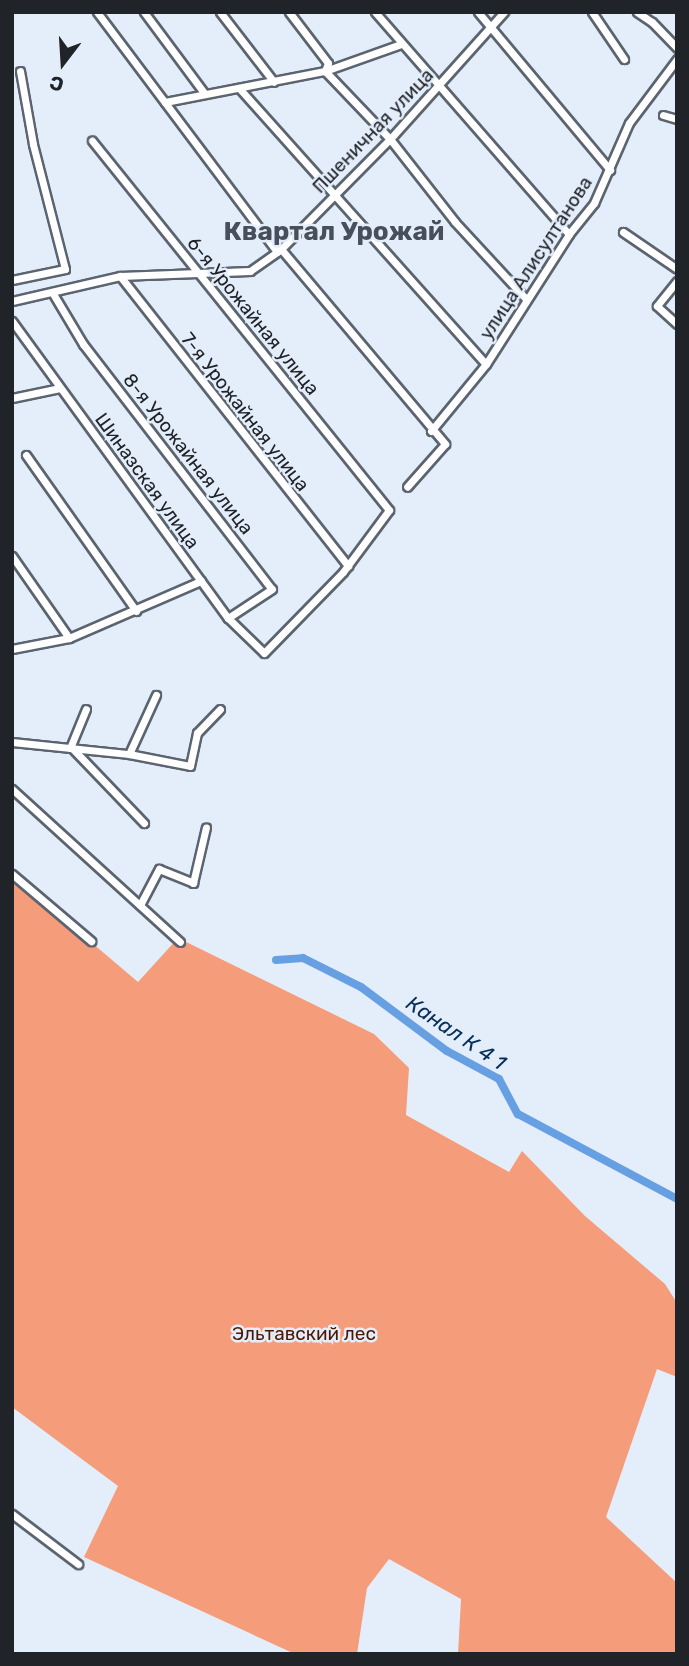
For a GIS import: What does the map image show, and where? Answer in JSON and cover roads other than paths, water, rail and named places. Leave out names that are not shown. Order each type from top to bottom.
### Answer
[{"type":"street","points":[[97,12],[279,251],[431,431],[445,444],[407,488]]},
{"type":"street","points":[[144,12],[205,94]]},
{"type":"street","points":[[220,12],[274,82]]},
{"type":"street","points":[[289,12],[328,63],[325,71]]},
{"type":"street","points":[[375,12],[569,234]]},
{"type":"street","points":[[478,12],[610,170]]},
{"type":"street","name":"Пшеничная улица","points":[[12,301],[120,276],[250,271],[279,251],[390,139],[503,12]]},
{"type":"street","points":[[592,12],[624,59]]},
{"type":"street","points":[[637,12],[652,22],[677,48]]},
{"type":"street","points":[[165,102],[325,71],[401,44]]},
{"type":"street","name":"улица Алисултанова","points":[[431,431],[486,364],[569,234],[594,203],[629,123],[677,59]]},
{"type":"street","points":[[12,280],[65,269],[33,144],[20,71]]},
{"type":"street","points":[[325,71],[390,139],[455,222],[526,299]]},
{"type":"street","points":[[239,88],[486,364]]},
{"type":"street","points":[[663,115],[677,119]]},
{"type":"street","name":"6-я Урожайная улица","points":[[92,141],[389,510],[348,566]]},
{"type":"street","points":[[623,232],[677,269]]},
{"type":"street","name":"7-я Урожайная улица","points":[[120,276],[348,566]]},
{"type":"street","points":[[677,281],[657,306],[677,324]]},
{"type":"street","name":"8-я Урожайная улица","points":[[52,292],[83,344],[272,589],[228,618]]},
{"type":"street","name":"Шиназская улица","points":[[12,320],[228,618],[264,653],[348,566]]},
{"type":"street","points":[[12,398],[60,388]]},
{"type":"street","points":[[26,455],[136,611]]},
{"type":"street","points":[[12,556],[69,638]]},
{"type":"street","points":[[12,649],[69,638],[201,581]]},
{"type":"street","points":[[129,754],[156,695]]},
{"type":"street","points":[[71,748],[86,709]]},
{"type":"street","points":[[12,742],[129,754],[190,766],[197,733],[220,709]]},
{"type":"street","points":[[71,748],[144,823]]},
{"type":"street","points":[[12,789],[180,942]]},
{"type":"street","points":[[140,905],[159,869],[193,883],[206,827]]},
{"type":"street","points":[[12,874],[91,941]]},
{"type":"street","points":[[12,1514],[78,1564]]},
{"type":"waterway","name":"Канал К 4 1","points":[[276,960],[303,958],[361,987],[447,1051],[499,1079],[518,1114],[677,1199]]},
{"type":"district","name":"Квартал Урожай","points":[[334,232]]},
{"type":"park label","name":"Эльтавский лес","points":[[304,1334]]}]
